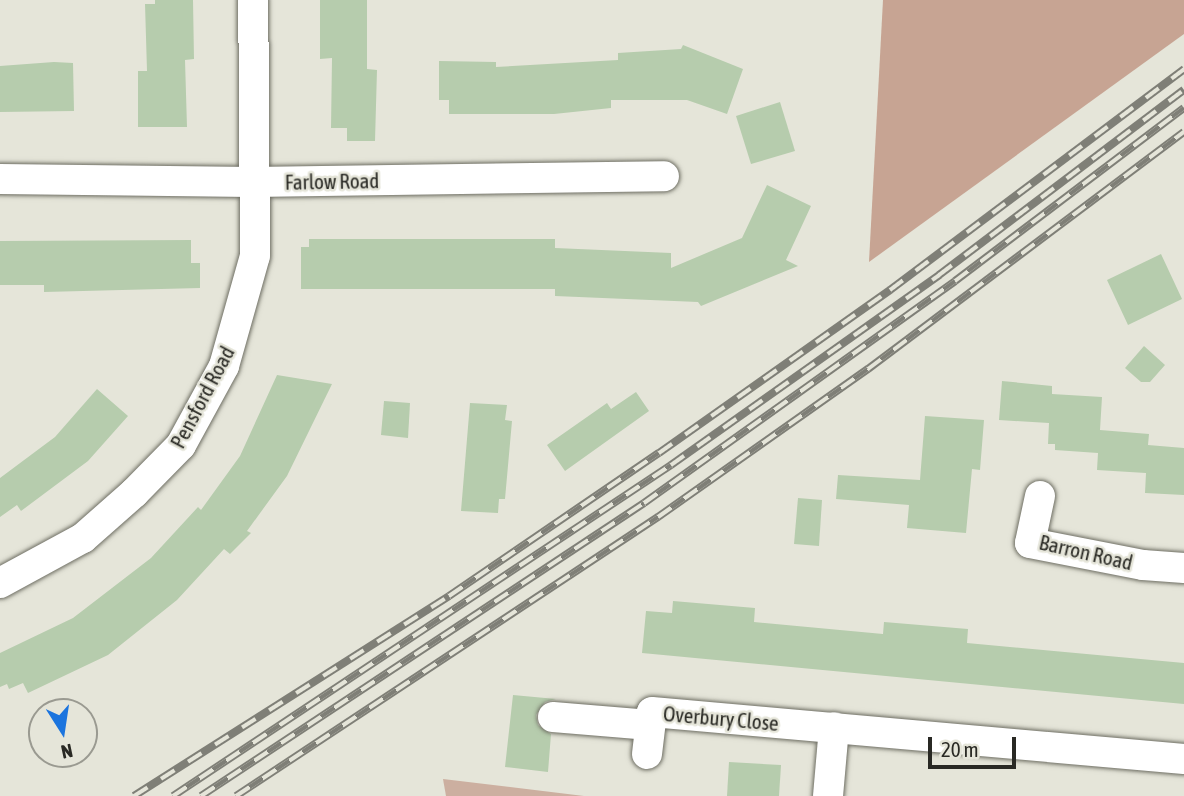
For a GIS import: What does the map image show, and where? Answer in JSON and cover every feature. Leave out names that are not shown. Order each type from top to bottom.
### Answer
[{"type":"street","name":"Pensford Road","points":[[0,583],[83,538],[181,445],[224,366],[239,324],[255,256],[252,182],[253,0]]},
{"type":"street","name":"Farlow Road","points":[[0,179],[252,182],[664,176]]},
{"type":"street","name":"Barron Road","points":[[1040,496],[1030,543],[1143,565],[1184,568]]},
{"type":"street","name":"Overbury Close","points":[[647,754],[652,712],[1184,759]]},
{"type":"street","points":[[553,716],[650,725]]},
{"type":"street","points":[[828,796],[834,727]]},
{"type":"shaded area","points":[[883,0],[1184,0],[1184,34],[869,262]]},
{"type":"shaded area","points":[[443,779],[584,796],[446,796]]},
{"type":"building","points":[[155,0],[193,0],[194,59],[185,60],[187,127],[138,127],[138,71],[147,71],[145,4],[155,4]]},
{"type":"building","points":[[320,0],[367,0],[367,69],[377,70],[375,141],[347,141],[347,128],[331,128],[332,58],[320,59]]},
{"type":"building","points":[[683,45],[743,69],[727,114],[687,100],[611,100],[611,108],[554,114],[449,114],[449,100],[439,100],[439,61],[496,62],[496,67],[618,60],[618,53],[681,49]]},
{"type":"building","points":[[73,63],[74,111],[0,112],[0,66]]},
{"type":"building","points":[[780,102],[795,151],[751,164],[736,116]]},
{"type":"building","points":[[767,185],[811,206],[786,260],[798,266],[701,306],[698,302],[555,296],[555,289],[301,289],[301,247],[309,247],[309,239],[555,239],[555,248],[671,253],[671,268],[742,238]]},
{"type":"building","points":[[191,240],[191,263],[200,263],[200,288],[44,292],[44,285],[0,285],[0,241]]},
{"type":"building","points":[[1161,254],[1182,299],[1128,325],[1107,280]]},
{"type":"building","points":[[1144,346],[1165,365],[1150,382],[1141,382],[1125,368]]},
{"type":"building","points":[[277,375],[332,384],[287,476],[247,531],[251,533],[230,554],[224,549],[177,600],[108,655],[28,693],[23,683],[9,689],[7,684],[0,687],[0,653],[73,618],[151,558],[198,507],[201,510],[240,456]]},
{"type":"building","points":[[1002,381],[1052,386],[1052,394],[1102,397],[1100,430],[1149,434],[1148,445],[1184,448],[1184,495],[1145,493],[1146,473],[1097,470],[1098,453],[1055,450],[1055,444],[1048,444],[1049,423],[999,420]]},
{"type":"building","points":[[97,389],[128,416],[88,461],[21,511],[17,505],[0,517],[0,478],[55,437]]},
{"type":"building","points":[[636,392],[649,411],[565,471],[547,445],[607,403],[611,409]]},
{"type":"building","points":[[384,401],[410,403],[408,438],[381,435]]},
{"type":"building","points":[[470,403],[507,405],[505,420],[512,421],[505,499],[499,499],[498,513],[461,511]]},
{"type":"building","points":[[925,416],[984,420],[980,470],[972,469],[966,533],[907,528],[909,505],[836,499],[838,475],[920,480]]},
{"type":"building","points":[[798,498],[822,500],[819,546],[794,544]]},
{"type":"building","points":[[673,601],[755,608],[754,622],[883,634],[884,622],[968,629],[967,643],[1184,663],[1184,704],[642,653],[646,611],[672,613]]},
{"type":"building","points":[[513,695],[556,699],[545,702],[536,715],[538,725],[551,734],[548,772],[505,767]]},
{"type":"building","points":[[729,762],[781,765],[779,796],[727,796]]},
{"type":"railway","points":[[134,796],[449,596],[659,453],[890,290],[1184,69]]},
{"type":"railway","points":[[173,796],[671,465],[939,275],[1184,90]]},
{"type":"railway","points":[[201,796],[644,503],[955,281],[1184,108]]},
{"type":"railway","points":[[236,796],[658,517],[868,369],[1184,132]]}]
